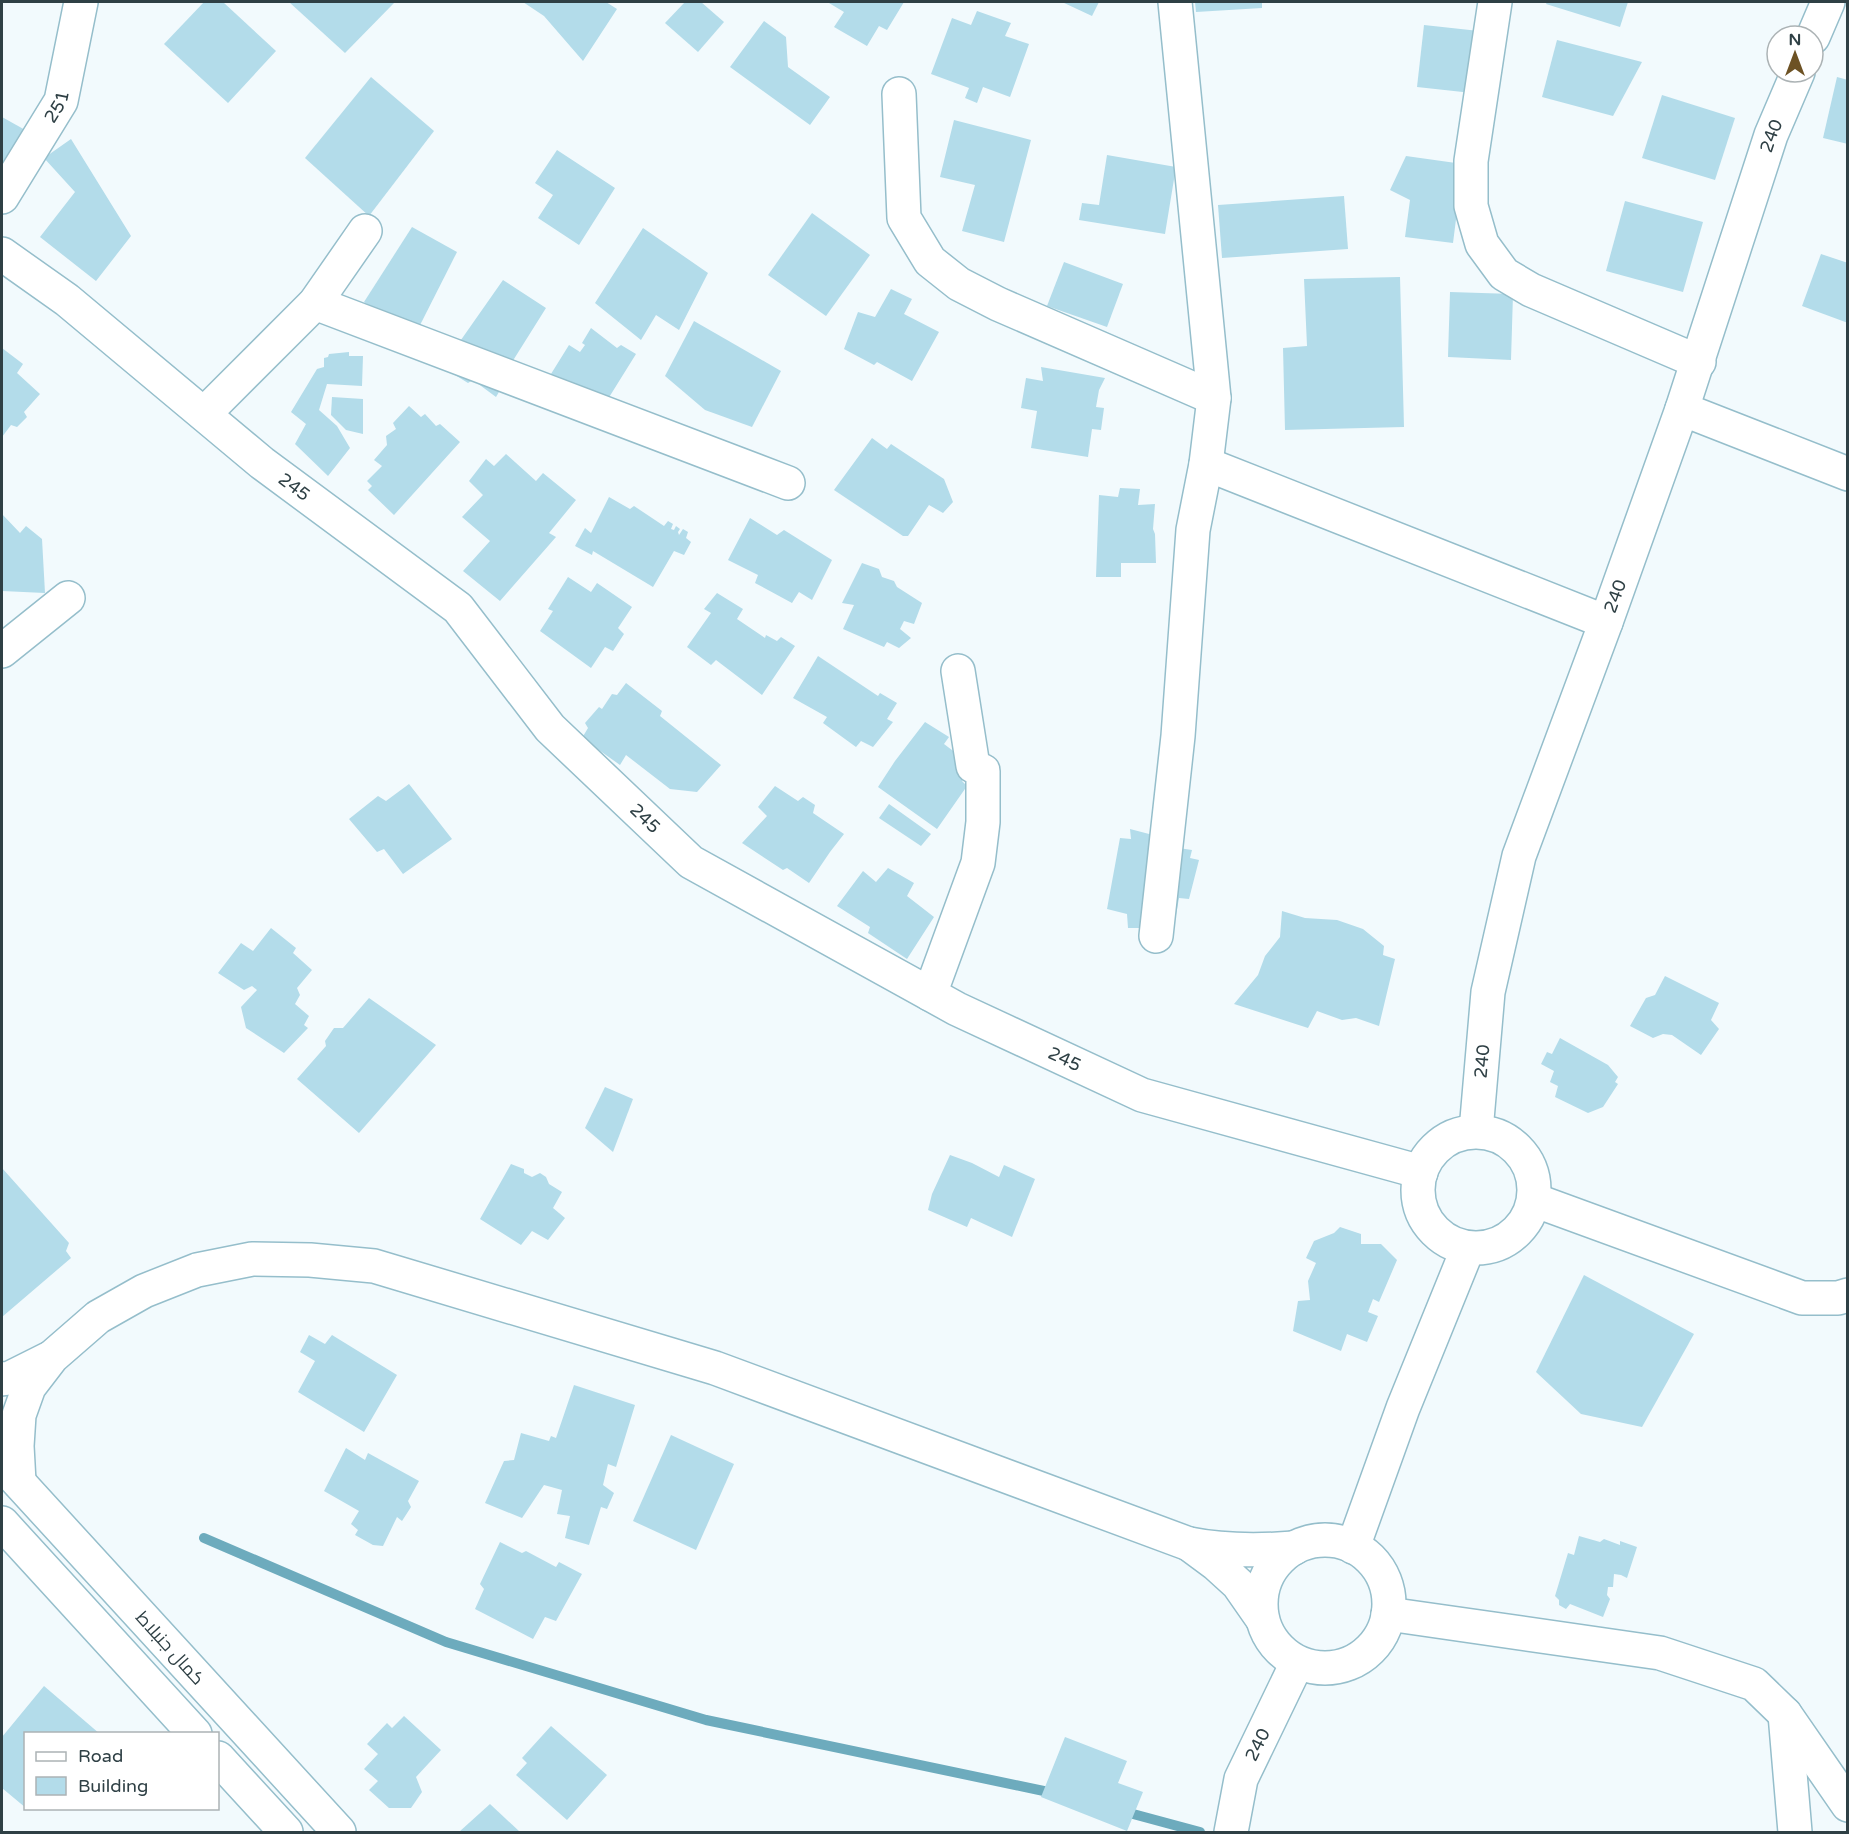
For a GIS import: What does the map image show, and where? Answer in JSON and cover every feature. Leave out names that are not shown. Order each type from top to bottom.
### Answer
[{"type":"street","name":"251","points":[[2,197],[61,101],[81,2]]},
{"type":"street","points":[[1156,936],[1178,736],[1193,530],[1206,465],[1214,398],[1175,2]]},
{"type":"street","points":[[1495,2],[1472,161],[1472,206],[1482,244],[1504,274],[1531,290],[1699,362]]},
{"type":"street","points":[[1819,24],[1828,2]]},
{"type":"street","name":"240","points":[[1476,1131],[1488,992],[1518,856],[1606,622],[1699,362],[1772,135],[1793,84]]},
{"type":"street","points":[[899,94],[904,218],[930,261],[959,284],[998,304],[1214,398]]},
{"type":"street","points":[[204,414],[315,303],[365,231]]},
{"type":"street","name":"245","points":[[2,254],[67,300],[262,463],[458,608],[550,728],[691,862],[957,1009],[1142,1095],[1421,1172]]},
{"type":"street","points":[[315,303],[788,483]]},
{"type":"street","points":[[1682,409],[1848,474]]},
{"type":"street","points":[[1206,465],[1606,622]]},
{"type":"street","points":[[2,651],[68,598]]},
{"type":"street","points":[[930,994],[978,863],[983,822],[983,771],[973,766],[958,671]]},
{"type":"street","points":[[1476,1131],[1502,1138],[1518,1149],[1528,1164],[1534,1181],[1534,1200],[1528,1216],[1518,1231],[1503,1242],[1486,1248],[1468,1248],[1452,1243],[1438,1234],[1426,1221],[1420,1205],[1418,1188],[1421,1172],[1431,1154],[1446,1140],[1476,1131]]},
{"type":"street","points":[[1534,1200],[1802,1298],[1838,1298],[1848,1295]]},
{"type":"street","points":[[1353,1546],[1403,1408],[1468,1248]]},
{"type":"street","points":[[10,1473],[17,1446],[19,1415],[29,1387],[52,1357],[98,1317],[144,1291],[197,1270],[252,1259],[310,1260],[374,1266],[715,1368],[1189,1544],[1263,1551],[1294,1548],[1313,1541],[1333,1541],[1353,1546],[1369,1558],[1382,1574],[1389,1593],[1389,1614],[1383,1633],[1371,1649],[1356,1661],[1337,1668],[1317,1668],[1297,1663],[1281,1652],[1268,1636],[1262,1617],[1260,1596],[1266,1577],[1278,1560],[1294,1548]]},
{"type":"street","points":[[2,1379],[10,1378],[52,1357]]},
{"type":"street","name":"كمال جنبلاط","points":[[10,1473],[339,1833]]},
{"type":"street","points":[[2,1523],[193,1732]]},
{"type":"street","points":[[1189,1544],[1238,1584],[1262,1617]]},
{"type":"street","points":[[1389,1614],[1660,1653],[1754,1684],[1785,1714],[1848,1805]]},
{"type":"street","name":"240","points":[[1231,1833],[1241,1779],[1297,1663]]},
{"type":"street","points":[[1785,1714],[1795,1833]]},
{"type":"street","points":[[219,1759],[286,1833]]},
{"type":"building","points":[[204,2],[223,2],[276,51],[228,103],[164,44]]},
{"type":"building","points":[[289,2],[395,2],[345,53]]},
{"type":"building","points":[[523,2],[606,2],[617,9],[583,61],[544,16]]},
{"type":"building","points":[[685,2],[701,2],[724,22],[698,52],[665,23]]},
{"type":"building","points":[[830,2],[904,2],[887,30],[879,26],[867,46],[834,27],[844,12]]},
{"type":"building","points":[[1062,2],[1099,2],[1092,16]]},
{"type":"building","points":[[1195,2],[1262,2],[1262,8],[1196,12]]},
{"type":"building","points":[[1547,2],[1628,2],[1620,27],[1546,4]]},
{"type":"building","points":[[977,11],[1011,23],[1005,36],[1029,44],[1010,97],[983,87],[977,103],[965,98],[969,88],[931,74],[952,18],[971,25]]},
{"type":"building","points":[[764,21],[786,37],[788,67],[830,97],[810,125],[730,67]]},
{"type":"building","points":[[1424,25],[1479,31],[1472,93],[1417,87]]},
{"type":"building","points":[[1557,40],[1642,62],[1613,116],[1542,97]]},
{"type":"building","points":[[371,77],[434,131],[369,216],[305,158]]},
{"type":"building","points":[[1837,77],[1848,80],[1848,144],[1823,138]]},
{"type":"building","points":[[1662,95],[1735,118],[1715,180],[1642,158]]},
{"type":"building","points":[[2,117],[27,131],[2,178]]},
{"type":"building","points":[[954,120],[1031,140],[1004,242],[962,231],[975,185],[940,177]]},
{"type":"building","points":[[71,139],[131,236],[96,281],[40,237],[75,192],[44,158]]},
{"type":"building","points":[[557,150],[615,188],[579,245],[538,218],[553,195],[535,183]]},
{"type":"building","points":[[1107,155],[1176,167],[1165,234],[1079,220],[1082,203],[1099,205]]},
{"type":"building","points":[[1406,156],[1463,164],[1453,243],[1405,237],[1410,200],[1390,190]]},
{"type":"building","points":[[1344,196],[1348,249],[1222,258],[1218,205]]},
{"type":"building","points":[[1625,201],[1703,222],[1683,292],[1606,271]]},
{"type":"building","points":[[812,213],[870,255],[826,316],[768,275]]},
{"type":"building","points":[[412,227],[457,252],[414,337],[364,302]]},
{"type":"building","points":[[643,228],[708,273],[679,330],[656,315],[641,340],[595,303]]},
{"type":"building","points":[[1821,254],[1848,263],[1848,323],[1802,306]]},
{"type":"building","points":[[1064,262],[1123,284],[1107,327],[1047,306]]},
{"type":"building","points":[[1400,277],[1404,427],[1285,430],[1283,348],[1307,346],[1304,279]]},
{"type":"building","points":[[503,280],[546,308],[502,378],[506,380],[496,397],[473,380],[468,383],[442,367]]},
{"type":"building","points":[[891,289],[912,299],[904,314],[939,332],[912,381],[877,362],[874,365],[844,349],[858,312],[875,317]]},
{"type":"building","points":[[1450,292],[1513,294],[1511,360],[1448,357]]},
{"type":"building","points":[[694,321],[781,371],[752,427],[705,410],[665,376]]},
{"type":"building","points":[[591,328],[617,348],[621,345],[636,354],[598,415],[546,382],[569,345],[580,352],[585,345],[582,343]]},
{"type":"building","points":[[2,348],[23,364],[17,373],[40,394],[24,412],[27,417],[17,427],[11,425],[2,437]]},
{"type":"building","points":[[349,352],[349,356],[363,356],[362,386],[327,384],[319,410],[337,426],[350,448],[328,476],[295,444],[306,424],[291,412],[317,369],[324,367],[324,358],[329,354]]},
{"type":"building","points":[[1041,367],[1105,378],[1099,390],[1096,407],[1104,408],[1101,430],[1092,429],[1088,457],[1031,448],[1037,411],[1021,408],[1026,378],[1043,381]]},
{"type":"building","points":[[332,397],[363,399],[363,434],[346,430],[331,415]]},
{"type":"building","points":[[409,406],[421,417],[425,414],[436,426],[440,424],[460,442],[394,515],[368,490],[372,486],[367,481],[382,466],[374,460],[387,445],[386,436],[396,429],[393,423]]},
{"type":"building","points":[[872,438],[887,449],[891,444],[944,479],[953,502],[943,513],[929,505],[908,536],[903,536],[834,490]]},
{"type":"building","points":[[506,454],[536,481],[543,473],[576,500],[549,533],[556,537],[500,601],[463,571],[490,541],[462,517],[483,495],[469,481],[486,459],[494,466]]},
{"type":"building","points":[[1120,488],[1140,489],[1138,505],[1155,504],[1153,529],[1156,563],[1121,563],[1121,577],[1096,577],[1099,495],[1118,497]]},
{"type":"building","points":[[609,497],[630,509],[634,506],[664,526],[668,521],[673,524],[671,529],[674,530],[676,526],[680,529],[679,535],[683,529],[688,532],[686,538],[691,542],[684,555],[674,551],[653,587],[593,551],[592,555],[575,546],[585,528],[591,533]]},
{"type":"building","points":[[2,514],[20,533],[26,526],[42,539],[45,593],[2,591]]},
{"type":"building","points":[[750,518],[777,535],[784,530],[832,560],[812,600],[799,592],[792,603],[755,583],[758,575],[728,560]]},
{"type":"building","points":[[862,563],[879,569],[882,577],[894,581],[897,587],[922,603],[914,624],[904,621],[900,629],[911,638],[899,648],[887,642],[884,647],[843,629],[854,605],[842,603]]},
{"type":"building","points":[[568,577],[591,592],[597,583],[632,607],[618,628],[624,634],[613,651],[605,647],[591,668],[540,631],[553,611],[548,609]]},
{"type":"building","points":[[717,593],[743,609],[737,619],[765,638],[766,635],[777,641],[781,637],[795,646],[762,695],[716,660],[711,665],[687,647],[711,613],[704,609]]},
{"type":"building","points":[[818,656],[878,696],[880,693],[897,703],[887,719],[893,722],[873,747],[861,741],[856,747],[823,723],[827,717],[793,698]]},
{"type":"building","points":[[626,683],[662,711],[660,716],[721,765],[697,792],[670,789],[626,755],[620,765],[582,738],[588,728],[585,723],[599,707],[602,709],[612,694],[617,695]]},
{"type":"building","points":[[925,722],[949,737],[944,744],[973,766],[962,781],[967,786],[937,829],[878,787]]},
{"type":"building","points":[[409,784],[452,839],[403,874],[384,849],[377,852],[349,819],[378,796],[386,801]]},
{"type":"building","points":[[775,786],[798,801],[803,797],[815,805],[813,813],[844,834],[809,883],[787,868],[783,870],[742,843],[767,816],[758,807]]},
{"type":"building","points":[[889,804],[931,834],[921,846],[879,818]]},
{"type":"building","points":[[1130,829],[1153,835],[1151,844],[1192,850],[1190,858],[1199,860],[1189,899],[1179,898],[1174,926],[1152,921],[1151,928],[1128,928],[1127,914],[1107,909],[1120,838],[1131,839]]},
{"type":"building","points":[[888,868],[914,883],[907,896],[934,917],[907,959],[868,933],[870,927],[837,906],[863,871],[876,882]]},
{"type":"building","points":[[1282,911],[1305,918],[1337,920],[1363,929],[1384,946],[1383,955],[1395,959],[1379,1026],[1356,1018],[1342,1020],[1317,1011],[1308,1028],[1234,1004],[1258,975],[1265,956],[1280,937]]},
{"type":"building","points":[[271,928],[296,948],[293,953],[312,970],[297,988],[300,995],[295,1004],[309,1016],[304,1025],[308,1028],[284,1053],[246,1028],[241,1007],[257,990],[252,986],[244,990],[218,973],[241,943],[253,951]]},
{"type":"building","points":[[1665,976],[1719,1003],[1711,1020],[1719,1029],[1701,1055],[1672,1035],[1663,1034],[1653,1038],[1630,1026],[1646,998],[1655,995]]},
{"type":"building","points":[[369,998],[436,1045],[359,1133],[297,1079],[326,1046],[325,1041],[334,1028],[343,1028]]},
{"type":"building","points":[[1560,1038],[1608,1065],[1618,1077],[1615,1082],[1618,1084],[1603,1107],[1588,1113],[1555,1097],[1558,1086],[1550,1082],[1554,1071],[1541,1064],[1547,1052],[1552,1054]]},
{"type":"building","points":[[605,1087],[633,1099],[613,1152],[585,1128]]},
{"type":"building","points":[[950,1155],[999,1177],[1004,1165],[1035,1179],[1012,1237],[971,1218],[967,1227],[928,1210],[932,1194]]},
{"type":"building","points":[[511,1164],[524,1169],[524,1173],[532,1177],[540,1173],[546,1177],[549,1184],[562,1192],[553,1208],[565,1218],[548,1240],[532,1231],[521,1245],[480,1219]]},
{"type":"building","points":[[2,1168],[69,1243],[66,1251],[71,1258],[2,1317]]},
{"type":"building","points":[[1340,1227],[1361,1234],[1361,1244],[1381,1244],[1397,1260],[1379,1302],[1373,1299],[1368,1312],[1378,1316],[1367,1342],[1347,1334],[1341,1351],[1293,1331],[1298,1301],[1310,1300],[1308,1281],[1316,1263],[1306,1258],[1314,1241],[1334,1233]]},
{"type":"building","points":[[1584,1275],[1694,1334],[1642,1427],[1581,1414],[1536,1372]]},
{"type":"building","points":[[309,1335],[325,1344],[332,1335],[397,1375],[364,1432],[298,1392],[315,1361],[300,1352]]},
{"type":"building","points":[[574,1385],[635,1405],[616,1467],[608,1464],[603,1485],[614,1493],[607,1509],[601,1507],[589,1545],[565,1538],[570,1516],[557,1514],[562,1490],[544,1485],[522,1518],[485,1503],[504,1461],[514,1460],[521,1433],[549,1441],[551,1436],[556,1438]]},
{"type":"building","points":[[671,1435],[734,1464],[696,1550],[633,1521]]},
{"type":"building","points":[[346,1448],[365,1460],[368,1453],[419,1481],[408,1501],[411,1507],[402,1521],[397,1517],[383,1546],[373,1545],[355,1535],[358,1530],[351,1524],[359,1511],[324,1491]]},
{"type":"building","points":[[1579,1536],[1600,1542],[1604,1539],[1620,1545],[1620,1541],[1637,1547],[1627,1578],[1614,1574],[1613,1587],[1608,1587],[1607,1595],[1610,1599],[1603,1617],[1570,1604],[1566,1609],[1559,1605],[1559,1600],[1555,1596],[1568,1553],[1574,1555]]},
{"type":"building","points":[[500,1542],[522,1553],[526,1551],[556,1567],[559,1562],[582,1574],[556,1621],[545,1617],[533,1639],[475,1609],[484,1589],[480,1584]]},
{"type":"building","points":[[44,1686],[98,1732],[24,1732],[24,1806],[2,1788],[2,1737]]},
{"type":"building","points":[[404,1716],[441,1750],[416,1777],[422,1792],[411,1808],[389,1808],[369,1790],[378,1781],[364,1769],[378,1754],[367,1744],[387,1723],[392,1728]]},
{"type":"building","points":[[551,1726],[607,1775],[567,1820],[516,1775],[527,1763],[522,1758]]},
{"type":"building","points":[[1065,1737],[1127,1761],[1118,1783],[1143,1792],[1127,1831],[1041,1797]]},
{"type":"building","points":[[490,1804],[520,1832],[459,1832]]},
{"type":"waterway","points":[[204,1538],[446,1642],[706,1720],[1058,1794]]},
{"type":"waterway","points":[[1122,1811],[1200,1832]]}]
